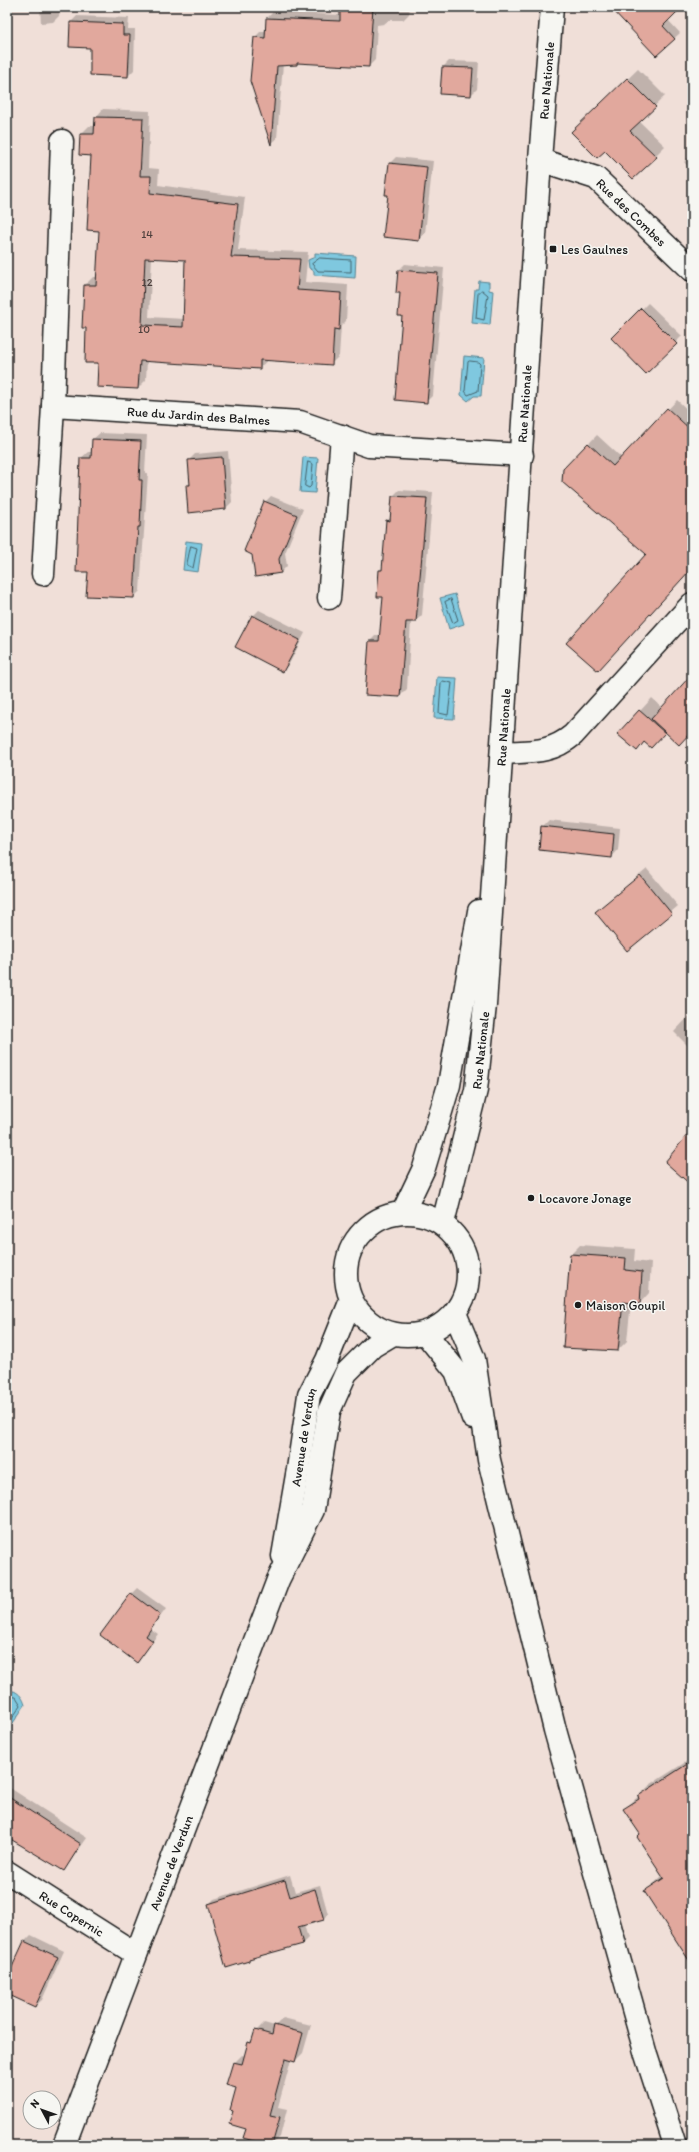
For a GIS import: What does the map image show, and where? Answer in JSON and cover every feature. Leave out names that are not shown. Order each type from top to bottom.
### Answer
[{"type":"main road","name":"Rue Nationale","points":[[443,1223],[476,1090],[485,1005],[540,160],[552,7]]},
{"type":"main road","points":[[44,574],[62,141]]},
{"type":"main road","name":"Rue des Combes","points":[[540,160],[596,178],[692,270]]},
{"type":"main road","name":"Rue du Jardin des Balmes","points":[[52,406],[300,422],[369,446],[522,455]]},
{"type":"main road","points":[[329,598],[342,436]]},
{"type":"main road","points":[[502,753],[547,750],[561,745],[574,735],[692,604]]},
{"type":"main road","name":"Rue Nationale","points":[[402,1212],[424,1168],[449,1085],[459,1020],[499,802]]},
{"type":"main road","points":[[402,1212],[416,1212],[443,1223],[455,1234],[461,1244],[469,1265],[469,1282],[464,1298],[455,1313],[436,1328],[426,1333],[412,1335],[393,1334],[373,1325],[362,1316],[351,1300],[346,1278],[346,1265],[356,1239],[376,1220],[402,1212]]},
{"type":"main road","name":"Avenue de Verdun","points":[[278,1580],[298,1469],[309,1395],[327,1360],[351,1300]]},
{"type":"main road","points":[[455,1313],[474,1359],[489,1460],[555,1730],[646,2055],[675,2145]]},
{"type":"main road","points":[[426,1333],[456,1371],[489,1460]]},
{"type":"main road","name":"Avenue de Verdun","points":[[64,2145],[278,1580],[313,1510],[329,1411],[346,1373],[374,1346],[393,1334]]},
{"type":"main road","name":"Rue Copernic","points":[[7,1872],[136,1954]]},
{"type":"water","points":[[315,253],[356,256],[355,278],[314,275],[314,271],[309,268],[308,260],[315,257]]},
{"type":"water","points":[[479,281],[489,282],[489,290],[493,291],[490,325],[472,323],[475,289],[478,289]]},
{"type":"water","points":[[464,356],[484,358],[481,396],[474,396],[468,401],[461,395]]},
{"type":"water","points":[[303,457],[318,458],[315,493],[300,492]]},
{"type":"water","points":[[186,541],[202,543],[198,572],[183,570]]},
{"type":"water","points":[[455,594],[464,624],[449,629],[440,598]]},
{"type":"water","points":[[437,677],[457,678],[454,719],[434,718]]},
{"type":"water","points":[[14,1691],[21,1696],[25,1705],[7,1732],[7,1692]]},
{"type":"building","points":[[340,7],[373,7],[369,67],[297,63],[297,65],[277,66],[271,145],[250,81],[254,37],[265,38],[266,18],[340,21]]},
{"type":"building","points":[[610,7],[682,7],[663,26],[675,39],[656,56]]},
{"type":"building","points":[[70,22],[123,24],[123,35],[130,35],[128,77],[90,75],[90,48],[69,47]]},
{"type":"building","points":[[442,67],[473,68],[471,96],[440,94]]},
{"type":"building","points":[[627,78],[656,107],[630,131],[657,157],[633,179],[605,151],[597,158],[571,132]]},
{"type":"building","points":[[95,117],[143,118],[140,176],[151,176],[150,193],[238,204],[231,257],[300,259],[297,290],[341,293],[339,330],[334,329],[332,365],[260,360],[260,369],[140,361],[138,389],[97,387],[98,363],[85,363],[86,328],[82,328],[84,285],[96,285],[99,231],[87,230],[91,156],[79,155],[80,134],[94,134]],"holes":[[[145,258],[185,260],[183,327],[142,325]]]},
{"type":"building","points":[[389,163],[427,167],[419,241],[383,237],[388,195],[385,195]]},
{"type":"building","points":[[398,270],[438,273],[427,403],[395,400],[402,316],[398,316],[400,293],[396,293]]},
{"type":"building","points":[[641,308],[677,344],[646,374],[611,338]]},
{"type":"building","points":[[667,408],[692,431],[692,568],[598,671],[566,643],[646,554],[562,482],[563,469],[588,443],[613,466]]},
{"type":"building","points":[[92,439],[141,441],[139,480],[142,480],[140,527],[138,527],[134,598],[86,596],[88,572],[76,572],[80,458],[91,458]]},
{"type":"building","points":[[222,457],[226,509],[188,513],[186,485],[190,485],[188,460]]},
{"type":"building","points":[[392,496],[427,498],[416,622],[406,622],[400,697],[365,695],[369,641],[379,641],[383,597],[377,597],[379,570],[382,570],[386,520],[390,521]]},
{"type":"building","points":[[264,501],[297,515],[279,559],[281,573],[255,577],[252,555],[244,551]]},
{"type":"building","points":[[252,615],[300,640],[283,672],[235,647]]},
{"type":"building","points":[[692,674],[692,731],[679,745],[651,719]]},
{"type":"building","points":[[639,710],[665,733],[651,748],[644,742],[637,751],[617,734]]},
{"type":"building","points":[[541,826],[614,834],[612,858],[539,850]]},
{"type":"building","points":[[640,875],[672,914],[627,951],[595,912]]},
{"type":"building","points":[[692,1129],[692,1186],[665,1162]]},
{"type":"building","points":[[570,1254],[626,1258],[625,1270],[642,1272],[640,1304],[623,1302],[618,1351],[563,1348]]},
{"type":"building","points":[[131,1593],[160,1615],[146,1636],[153,1641],[137,1663],[100,1635]]},
{"type":"building","points":[[692,1761],[692,1965],[644,1891],[664,1878],[637,1837],[640,1834],[623,1809],[639,1799],[638,1796]]},
{"type":"building","points":[[7,1796],[81,1844],[64,1871],[7,1837]]},
{"type":"building","points":[[285,1880],[290,1897],[315,1889],[324,1920],[298,1927],[303,1944],[249,1959],[249,1961],[226,1968],[208,1904]]},
{"type":"building","points":[[24,1941],[58,1957],[35,2007],[7,1994],[7,1978]]},
{"type":"building","points":[[274,2025],[303,2033],[295,2062],[285,2059],[270,2115],[280,2117],[272,2145],[268,2145],[243,2138],[246,2129],[229,2124],[233,2111],[230,2110],[236,2088],[226,2085],[233,2062],[242,2064],[248,2042],[251,2043],[255,2030],[272,2035]]},
{"type":"place","name":"Les Gaulnes","points":[[553,249]]},
{"type":"place","name":"Locavore Jonage","points":[[531,1198]]},
{"type":"place","name":"Maison Goupil","points":[[578,1305]]}]
